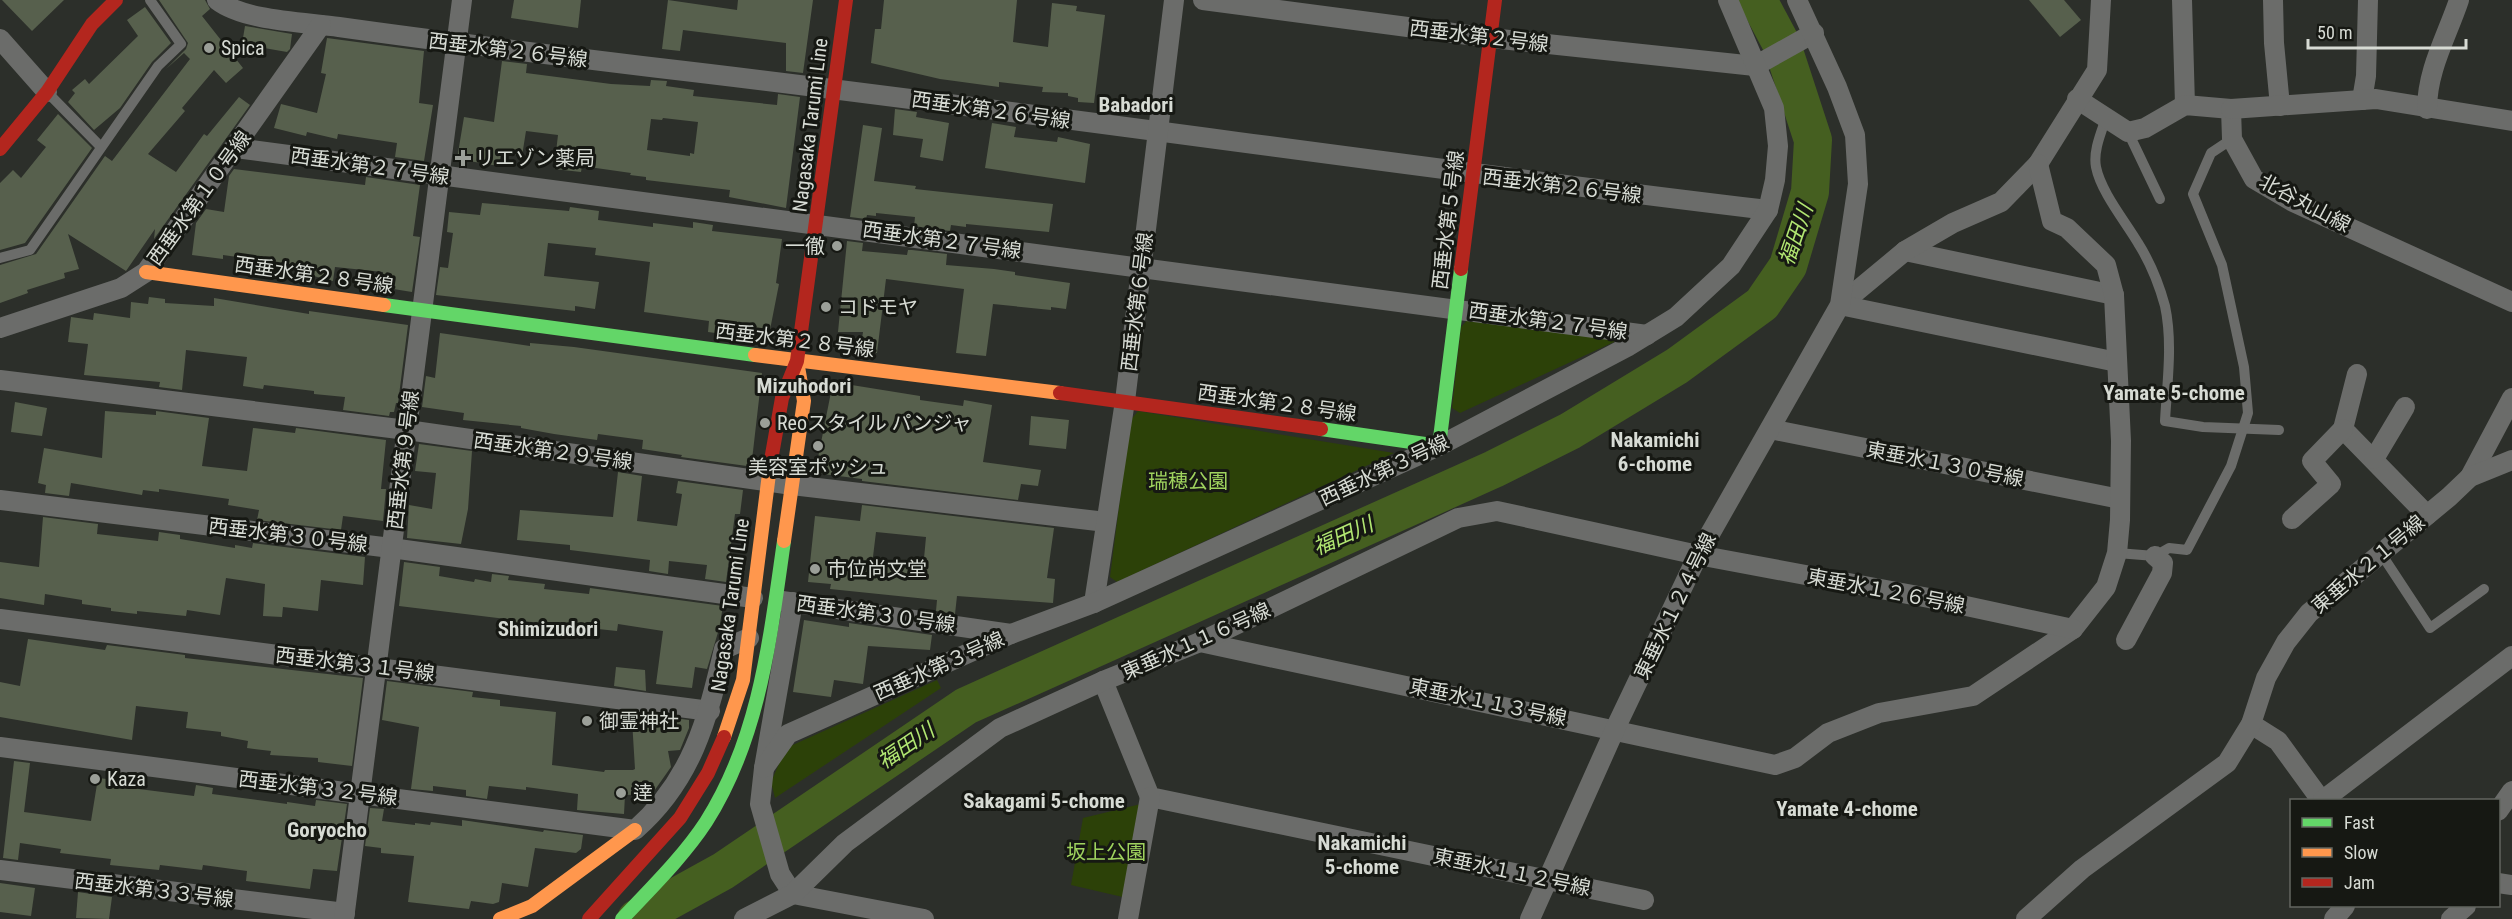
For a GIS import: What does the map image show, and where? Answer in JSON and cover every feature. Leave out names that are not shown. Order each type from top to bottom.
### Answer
[{"type":"street","points":[[0,149],[47,92],[92,24],[116,0]]},
{"type":"street","name":"西垂水第２６号線","points":[[217,0],[228,8],[456,44],[834,89],[1473,175],[1768,210]]},
{"type":"street","name":"西垂水第９号線","points":[[344,916],[462,0]]},
{"type":"street","name":"Nagasaka Tarumi Line","points":[[589,919],[680,818],[708,773],[726,733],[743,680],[766,481],[776,446],[782,398],[797,361],[846,0]]},
{"type":"street","name":"西垂水第６号線","points":[[1094,603],[1125,401],[1174,0]]},
{"type":"street","name":"西垂水第２号線","points":[[1203,0],[1491,38],[1755,66]]},
{"type":"street","name":"西垂水第５号線","points":[[1439,446],[1495,0]]},
{"type":"street","name":"西垂水第３号線","points":[[764,768],[788,734],[1011,634],[1094,603],[1439,446],[1647,335],[1676,317],[1731,266],[1768,210],[1775,180],[1778,146],[1774,108],[1728,0]]},
{"type":"street","points":[[1797,0],[1814,33],[1855,135],[1858,184],[1840,305]]},
{"type":"street","points":[[1840,305],[1905,251],[1953,224],[2001,202],[2038,164],[2097,70],[2101,0]]},
{"type":"street","points":[[2181,0],[2185,105]]},
{"type":"street","points":[[2273,0],[2280,106]]},
{"type":"street","points":[[2362,100],[2366,76],[2368,0]]},
{"type":"street","points":[[2427,109],[2427,90],[2435,60],[2459,0]]},
{"type":"street","name":"西垂水第１０号線","points":[[0,328],[121,288],[146,272],[321,24]]},
{"type":"street","points":[[1755,66],[1814,33]]},
{"type":"street","points":[[0,39],[47,92]]},
{"type":"street","points":[[2077,99],[2128,132],[2145,128],[2185,105],[2231,109],[2376,99],[2427,109],[2512,120]]},
{"type":"street","name":"北谷丸山線","points":[[2231,109],[2232,139],[2254,179],[2294,202],[2512,302]]},
{"type":"street","name":"西垂水第２７号線","points":[[236,147],[439,176],[817,223],[1647,335]]},
{"type":"street","points":[[2038,164],[2052,221],[2067,228],[2106,266],[2114,295],[2120,499],[2117,553],[2106,587],[2073,629]]},
{"type":"street","points":[[1905,251],[2114,295]]},
{"type":"street","name":"西垂水第２８号線","points":[[146,272],[797,361],[1125,401],[1439,446]]},
{"type":"street","points":[[1840,305],[2117,362]]},
{"type":"street","name":"東垂水１２４号線","points":[[1530,919],[1614,729],[1698,555],[1840,305]]},
{"type":"street","name":"Nagasaka Tarumi Line","points":[[622,919],[675,861],[705,822],[728,782],[746,740],[785,602],[792,485],[804,401],[797,361]]},
{"type":"street","points":[[2292,519],[2331,484],[2312,461],[2343,429],[2357,374]]},
{"type":"street","name":"西垂水第２９号線","points":[[0,381],[407,430],[792,485],[1106,522]]},
{"type":"street","points":[[2470,477],[2512,398]]},
{"type":"street","points":[[2374,459],[2405,407]]},
{"type":"street","name":"東垂水１３０号線","points":[[1770,429],[2120,499]]},
{"type":"street","points":[[2343,429],[2427,515]]},
{"type":"street","name":"東垂水２１号線","points":[[2026,919],[2082,870],[2227,763],[2251,724],[2266,678],[2286,642],[2309,613],[2340,586],[2382,555],[2470,477],[2512,460]]},
{"type":"street","name":"西垂水第３０号線","points":[[0,500],[391,548],[753,598]]},
{"type":"street","name":"東垂水１１６号線","points":[[744,919],[793,894],[846,843],[1000,728],[1103,681],[1200,642],[1458,518],[1497,511],[1698,555]]},
{"type":"street","name":"東垂水１２６号線","points":[[1698,555],[1929,598],[2073,629]]},
{"type":"street","points":[[2126,640],[2162,573],[2163,563],[2155,556]]},
{"type":"street","points":[[785,602],[760,804],[780,874],[793,894],[924,919]]},
{"type":"street","name":"西垂水第３０号線","points":[[785,602],[1011,634]]},
{"type":"street","name":"西垂水第３１号線","points":[[0,619],[710,711]]},
{"type":"street","name":"東垂水１１３号線","points":[[1200,642],[1775,765],[1796,758],[1828,733],[1879,713],[1973,696],[2073,629]]},
{"type":"street","points":[[500,919],[532,906],[635,830],[659,809],[672,792],[695,748],[710,711],[724,649],[749,638]]},
{"type":"street","points":[[2325,799],[2512,656]]},
{"type":"street","points":[[1103,681],[1150,797],[1128,919]]},
{"type":"street","points":[[2251,724],[2278,741],[2321,799]]},
{"type":"street","name":"西垂水第３２号線","points":[[0,747],[635,830]]},
{"type":"street","points":[[2500,809],[2512,791]]},
{"type":"street","name":"東垂水１１２号線","points":[[1150,797],[1644,900]]},
{"type":"street","name":"西垂水第３３号線","points":[[0,870],[344,916]]},
{"type":"street","points":[[2334,919],[2344,907]]},
{"type":"street","points":[[2451,919],[2465,907]]},
{"type":"lane","points":[[0,258],[30,250],[158,66],[181,44],[150,0]]},
{"type":"lane","points":[[47,92],[101,147]]},
{"type":"lane","points":[[2106,118],[2098,142],[2096,167],[2113,204],[2139,244],[2155,276],[2165,308],[2169,362],[2165,421],[2203,427],[2279,430]]},
{"type":"lane","points":[[2128,132],[2160,199]]},
{"type":"lane","points":[[2117,553],[2155,556],[2169,548],[2187,550],[2231,466],[2248,413],[2244,367],[2222,265],[2193,194],[2211,153],[2232,139]]},
{"type":"lane","points":[[2382,555],[2430,628],[2484,589]]},
{"type":"green space","points":[[1470,317],[1614,335],[1614,342],[1460,413],[1452,408],[1461,327]]},
{"type":"green space","name":"瑞穂公園","points":[[1138,411],[1394,453],[1117,582],[1110,577],[1130,421]]},
{"type":"green space","points":[[937,680],[941,688],[775,798],[771,782],[786,748]]},
{"type":"green space","name":"坂上公園","points":[[1145,803],[1127,898],[1071,885],[1083,818]]},
{"type":"building","points":[[2,0],[64,0],[32,31]]},
{"type":"building","points":[[159,0],[205,0],[210,9],[202,16],[243,68],[226,83],[214,70],[182,108],[185,111],[148,154],[176,172],[204,134],[207,136],[239,97],[250,105],[154,239],[155,229],[126,271],[68,234],[79,269],[64,273],[65,278],[27,290],[28,293],[0,303],[0,265],[36,254],[105,156],[112,161],[190,59],[184,53],[166,69],[186,49],[188,43]]},
{"type":"building","points":[[514,0],[581,0],[578,28],[511,18]]},
{"type":"building","points":[[668,0],[737,10],[738,0],[813,0],[803,73],[786,71],[786,43],[683,30],[680,51],[662,49]]},
{"type":"building","points":[[884,0],[1017,0],[1013,42],[1048,47],[1052,3],[1077,6],[1076,11],[1105,15],[1094,103],[1078,102],[1078,98],[1068,96],[1068,93],[1042,92],[1043,87],[999,82],[999,87],[940,79],[871,63],[875,29],[881,29]]},
{"type":"building","points":[[2029,0],[2064,0],[2081,20],[2060,37]]},
{"type":"building","points":[[145,7],[171,43],[152,62],[120,108],[94,130],[68,102],[75,93],[72,90],[85,79],[89,84],[138,36],[127,20]]},
{"type":"building","points":[[245,26],[292,34],[290,49],[287,52],[242,44]]},
{"type":"building","points":[[327,38],[424,51],[419,103],[433,105],[424,161],[395,157],[397,143],[338,134],[337,139],[307,132],[306,136],[274,128],[281,104],[317,113],[326,74],[321,73]]},
{"type":"building","points":[[502,61],[527,64],[526,73],[611,84],[650,86],[651,80],[667,81],[666,86],[694,90],[693,96],[777,105],[778,94],[800,97],[786,208],[729,197],[730,190],[646,180],[646,177],[630,175],[631,173],[582,166],[581,172],[554,169],[558,135],[526,131],[522,156],[501,153],[499,166],[457,159],[464,117],[494,122]],"holes":[[[651,119],[698,122],[694,154],[690,153],[690,156],[647,150]]]},
{"type":"building","points":[[895,109],[917,112],[916,117],[949,123],[943,161],[920,157],[923,139],[893,135]]},
{"type":"building","points":[[58,114],[92,148],[25,243],[0,250],[0,183],[13,170],[21,178],[46,147],[37,140]]},
{"type":"building","points":[[992,123],[1016,127],[1014,137],[1057,142],[1058,137],[1090,144],[1085,183],[985,168]]},
{"type":"building","points":[[863,125],[882,128],[874,181],[916,186],[915,189],[1053,204],[1049,232],[966,224],[966,227],[951,225],[950,231],[914,226],[915,217],[876,213],[876,216],[867,215],[866,219],[850,217]]},
{"type":"building","points":[[234,169],[365,185],[366,177],[420,185],[413,236],[420,237],[412,292],[381,287],[383,272],[335,267],[333,281],[298,272],[299,267],[266,263],[267,261],[223,255],[223,259],[192,255],[196,223],[206,209],[224,212],[229,176]]},
{"type":"building","points":[[482,203],[569,211],[570,207],[599,211],[598,220],[653,227],[653,223],[693,228],[693,222],[713,225],[712,231],[782,239],[776,283],[779,284],[768,340],[708,332],[709,321],[644,312],[650,262],[595,255],[596,248],[548,243],[544,276],[599,282],[595,309],[575,306],[575,311],[436,295],[440,267],[448,268],[453,233],[447,232],[449,212],[480,215]]},
{"type":"building","points":[[847,241],[863,243],[862,251],[907,255],[908,250],[912,250],[947,254],[946,265],[1015,272],[1015,275],[1070,283],[1066,309],[1051,307],[1051,310],[993,304],[986,356],[956,353],[964,289],[886,279],[877,353],[860,351],[863,332],[838,332]]},
{"type":"building","points":[[149,297],[165,299],[165,303],[214,306],[214,298],[309,314],[309,311],[408,325],[398,403],[396,403],[394,412],[390,412],[389,416],[343,410],[345,397],[314,394],[314,391],[264,385],[263,389],[243,386],[247,357],[186,350],[182,390],[159,387],[160,382],[84,375],[88,344],[68,342],[71,317],[93,320],[94,313],[130,318],[131,302],[148,304]]},
{"type":"building","points":[[440,333],[530,346],[530,343],[574,347],[762,373],[752,460],[748,460],[747,466],[681,457],[682,455],[642,449],[643,440],[598,434],[597,440],[554,434],[521,428],[521,426],[463,420],[464,413],[422,407],[426,376],[435,378]]},
{"type":"building","points":[[833,382],[920,396],[920,400],[963,406],[964,400],[992,405],[983,462],[1041,470],[1038,486],[1021,484],[1018,500],[815,473]]},
{"type":"building","points":[[15,402],[47,408],[42,436],[11,432]]},
{"type":"building","points":[[105,411],[156,415],[156,411],[209,418],[202,466],[247,471],[253,428],[295,433],[296,428],[386,440],[381,489],[386,489],[383,521],[343,516],[341,530],[257,520],[259,510],[228,505],[229,499],[159,489],[159,492],[143,490],[142,495],[71,483],[69,496],[45,493],[46,485],[38,483],[44,448],[102,458]]},
{"type":"building","points":[[1031,416],[1069,420],[1066,449],[1029,445]]},
{"type":"building","points":[[419,444],[472,451],[468,509],[461,544],[407,538],[409,505],[432,509],[436,473],[415,471]]},
{"type":"building","points":[[618,472],[642,476],[637,521],[677,526],[682,494],[676,493],[678,481],[743,490],[740,514],[735,514],[726,582],[705,579],[707,565],[669,561],[668,574],[649,571],[650,560],[570,550],[570,545],[517,540],[520,510],[613,517]]},
{"type":"building","points":[[862,505],[1054,528],[1047,578],[1055,579],[1053,603],[957,596],[955,614],[936,611],[937,600],[830,589],[831,584],[808,582],[815,516],[860,521]],"holes":[[[876,532],[926,537],[923,569],[872,565]]]},
{"type":"building","points":[[43,517],[98,524],[97,534],[158,541],[159,532],[180,535],[180,539],[235,548],[235,545],[252,548],[253,543],[365,557],[363,585],[321,580],[318,611],[283,607],[282,617],[263,616],[265,584],[226,578],[220,615],[187,610],[186,616],[111,611],[111,608],[82,604],[82,600],[45,594],[44,605],[0,598],[0,562],[39,567]]},
{"type":"building","points":[[404,562],[440,567],[439,576],[474,582],[475,579],[491,582],[492,574],[509,576],[508,580],[545,584],[544,589],[589,594],[590,588],[723,606],[719,629],[707,669],[695,667],[692,688],[656,684],[663,631],[618,624],[617,631],[522,621],[522,624],[506,622],[506,619],[399,606]]},
{"type":"building","points":[[804,620],[849,627],[849,623],[932,635],[930,650],[868,646],[863,684],[834,680],[831,697],[793,692]]},
{"type":"building","points":[[28,639],[105,650],[107,645],[185,655],[185,658],[363,678],[352,766],[318,762],[318,758],[270,755],[271,751],[247,748],[248,741],[221,736],[221,732],[186,728],[188,712],[136,706],[132,740],[0,717],[0,682],[20,686]]},
{"type":"building","points":[[616,667],[645,670],[646,691],[614,686]]},
{"type":"building","points":[[387,681],[473,692],[472,697],[500,700],[500,706],[556,712],[552,765],[604,772],[605,770],[633,770],[635,769],[632,720],[666,717],[689,720],[689,728],[680,750],[668,751],[671,767],[652,794],[625,795],[624,814],[577,810],[578,794],[526,787],[526,790],[489,786],[487,799],[466,796],[466,790],[433,786],[433,791],[411,789],[419,727],[382,720]]},
{"type":"building","points":[[14,761],[30,763],[24,812],[91,821],[98,778],[116,780],[115,786],[194,796],[196,785],[213,788],[212,794],[287,804],[287,802],[315,806],[316,800],[347,804],[337,871],[313,869],[310,889],[246,881],[247,871],[203,865],[202,870],[160,865],[159,870],[110,865],[111,859],[60,853],[61,849],[20,843],[18,860],[3,858]]},
{"type":"building","points":[[370,808],[384,809],[382,821],[415,825],[415,823],[430,825],[431,822],[462,826],[462,820],[543,832],[544,830],[583,835],[581,849],[576,853],[535,848],[528,887],[502,883],[499,902],[493,904],[471,901],[469,909],[408,902],[414,856],[381,853],[381,848],[365,846]]},
{"type":"building","points":[[0,883],[35,888],[31,916],[0,912]]},
{"type":"building","points":[[78,892],[112,897],[109,919],[76,918]]},
{"type":"waterway","name":"福田川","points":[[636,919],[723,871],[966,706],[1494,469],[1570,431],[1677,366],[1762,304],[1788,266],[1810,192],[1813,140],[1782,45],[1758,0]]},
{"type":"traffic: fast","points":[[1321,429],[1439,446],[1461,269]]},
{"type":"traffic: fast","points":[[384,305],[755,355]]},
{"type":"traffic: fast","points":[[622,919],[697,835],[724,790],[739,756],[760,686],[774,614],[784,541]]},
{"type":"traffic: slow","points":[[146,272],[384,305]]},
{"type":"traffic: slow","points":[[755,355],[1060,393]]},
{"type":"traffic: slow","points":[[784,541],[804,401],[797,361]]},
{"type":"traffic: slow","points":[[724,737],[743,680],[770,466]]},
{"type":"traffic: slow","points":[[500,919],[532,906],[635,830]]},
{"type":"traffic: jam","points":[[0,149],[47,92],[92,24],[116,0]]},
{"type":"traffic: jam","points":[[770,466],[782,398],[797,361],[846,0]]},
{"type":"traffic: jam","points":[[1461,269],[1495,0]]},
{"type":"traffic: jam","points":[[1060,393],[1321,429]]},
{"type":"traffic: jam","points":[[589,919],[680,818],[708,773],[724,737]]},
{"type":"place","name":"Spica","points":[[209,48]]},
{"type":"place","name":"リエゾン薬局","points":[[463,158]]},
{"type":"place","name":"一徹","points":[[837,246]]},
{"type":"place","name":"コドモヤ","points":[[826,307]]},
{"type":"place","name":"Reoスタイル パンジャ","points":[[765,423]]},
{"type":"place","name":"美容室ポッシュ","points":[[818,446]]},
{"type":"place","name":"市位尚文堂","points":[[815,569]]},
{"type":"place","name":"御霊神社","points":[[587,721]]},
{"type":"place","name":"Kaza","points":[[95,779]]},
{"type":"place","name":"逹","points":[[621,793]]},
{"type":"district","name":"Babadori","points":[[1136,105]]},
{"type":"district","name":"Mizuhodori","points":[[804,386]]},
{"type":"district","name":"Yamate 5-chome","points":[[2174,393]]},
{"type":"district","name":"Nakamichi 6-chome","points":[[1655,452]]},
{"type":"district","name":"Shimizudori","points":[[548,629]]},
{"type":"district","name":"Sakagami 5-chome","points":[[1044,801]]},
{"type":"district","name":"Yamate 4-chome","points":[[1847,809]]},
{"type":"district","name":"Goryocho","points":[[327,830]]},
{"type":"district","name":"Nakamichi 5-chome","points":[[1362,855]]}]
